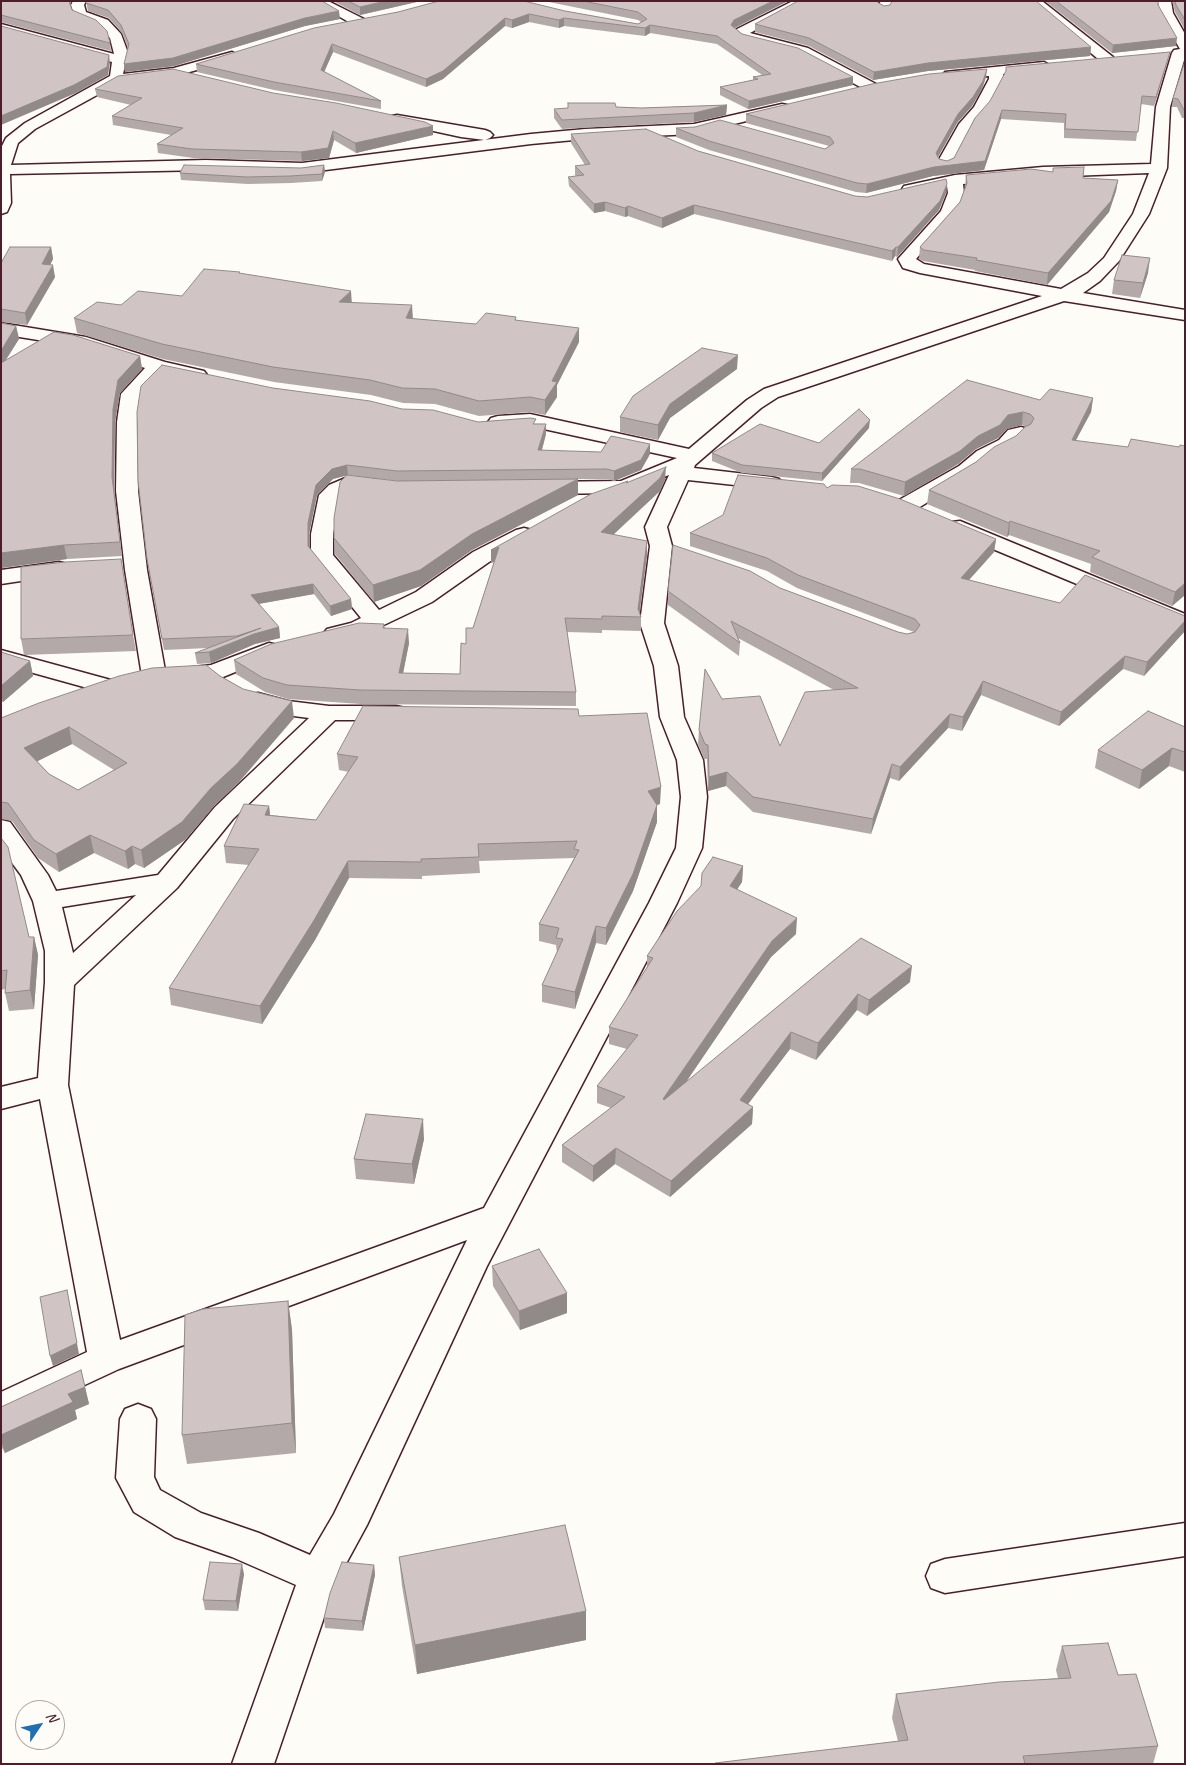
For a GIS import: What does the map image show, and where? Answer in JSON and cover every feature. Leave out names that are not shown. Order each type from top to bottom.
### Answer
[{"type":"street","points":[[318,1],[359,22]]},
{"type":"street","points":[[804,1],[740,33],[747,37],[803,51],[870,87]]},
{"type":"street","points":[[1034,1],[1113,59],[1090,62]]},
{"type":"street","points":[[253,1764],[318,1577],[348,1525],[470,1266],[663,903],[689,848],[694,797],[690,760],[662,717],[666,666],[652,624],[670,549],[656,527],[687,464],[754,404],[770,393],[1063,295],[1077,289],[1094,277],[1110,261],[1142,214],[1160,168],[1170,107],[1183,50],[1166,13],[1164,1]]},
{"type":"street","points":[[80,8],[98,14]]},
{"type":"street","points":[[80,8],[103,23],[116,38],[121,53],[115,79]]},
{"type":"street","points":[[340,26],[375,19]]},
{"type":"street","points":[[1,28],[120,60]]},
{"type":"street","points":[[1162,55],[1183,50]]},
{"type":"street","points":[[1,209],[3,203],[1,170],[11,141],[30,126],[115,79],[176,72],[248,51]]},
{"type":"street","points":[[937,76],[1061,64]]},
{"type":"street","points":[[945,163],[966,124],[980,109],[991,90],[996,79],[995,70]]},
{"type":"street","points":[[176,72],[201,80]]},
{"type":"street","points":[[851,91],[890,84]]},
{"type":"street","points":[[1,170],[206,165],[302,168],[531,138],[694,129],[794,105]]},
{"type":"street","points":[[385,117],[461,132],[531,138]]},
{"type":"street","points":[[719,123],[748,130]]},
{"type":"street","points":[[648,131],[678,146]]},
{"type":"street","points":[[898,192],[933,183],[955,180],[1043,172],[1160,168]]},
{"type":"street","points":[[955,180],[956,193],[949,212],[913,251],[907,259],[909,264],[920,268],[1063,295],[1185,315]]},
{"type":"street","points":[[1,328],[50,334],[159,366],[216,379]]},
{"type":"street","points":[[131,682],[136,570],[127,491],[127,422],[131,394],[159,366]]},
{"type":"street","points":[[479,424],[530,420],[751,482],[779,483],[789,487]]},
{"type":"street","points":[[1021,433],[1015,434],[1006,444],[984,455],[966,470],[899,503],[937,517],[1185,622]]},
{"type":"street","points":[[576,506],[621,487],[687,464]]},
{"type":"street","points":[[375,620],[322,556],[322,534],[330,495],[340,485],[348,483],[398,489]]},
{"type":"street","points":[[524,488],[621,487]]},
{"type":"street","points":[[229,683],[264,651],[359,628],[424,597],[481,557],[539,526]]},
{"type":"street","points":[[113,564],[128,564],[136,570]]},
{"type":"street","points":[[1,577],[76,567]]},
{"type":"street","points":[[1,657],[131,682],[229,683],[255,699],[286,708],[329,712],[421,713]]},
{"type":"street","points":[[73,699],[131,682]]},
{"type":"street","points":[[60,982],[167,882],[224,813],[329,712]]},
{"type":"street","points":[[1,828],[34,875],[48,901],[60,951],[60,982],[53,1085],[106,1358]]},
{"type":"street","points":[[48,901],[167,882]]},
{"type":"street","points":[[1,1098],[53,1085]]},
{"type":"street","points":[[1,1409],[106,1358],[498,1216]]},
{"type":"street","points":[[138,1419],[135,1478],[147,1501],[188,1525],[245,1544],[318,1577]]},
{"type":"street","points":[[945,1576],[1185,1539]]},
{"type":"building","points":[[1,1],[69,1],[72,10],[96,20],[107,31],[110,43],[1,15]]},
{"type":"building","points":[[86,1],[322,1],[339,11],[305,18],[173,58],[124,64],[129,44],[121,25],[108,10],[86,3]]},
{"type":"building","points":[[348,1],[386,1],[360,7]]},
{"type":"building","points":[[439,1],[524,1],[565,11],[638,24],[647,19],[638,12],[583,1],[773,1],[734,20],[731,25],[742,34],[798,48],[853,77],[749,101],[720,87],[758,79],[753,77],[771,74],[717,36],[650,25],[645,28],[564,18],[559,20],[529,14],[512,20],[505,18],[443,71],[426,79],[332,44],[321,70],[381,101],[274,82],[196,64],[314,28],[398,12]]},
{"type":"building","points":[[798,1],[877,1],[884,6],[890,5],[892,1],[1036,1],[1091,47],[928,63],[874,72],[809,38],[755,24]]},
{"type":"building","points":[[1056,1],[1158,1],[1158,5],[1177,38],[1113,45]]},
{"type":"building","points":[[1175,1],[1185,1],[1185,20],[1176,5]]},
{"type":"building","points":[[1,26],[109,55],[107,67],[74,85],[1,116]]},
{"type":"building","points":[[1170,52],[1156,97],[1142,96],[1138,132],[1065,129],[1066,114],[1002,110],[985,161],[934,167],[867,184],[857,183],[709,141],[676,128],[695,127],[720,120],[825,149],[834,143],[830,137],[746,114],[872,84],[929,74],[987,69],[983,81],[973,97],[958,114],[936,153],[939,159],[947,161],[954,158],[975,118],[990,101],[1006,71],[1006,67]]},
{"type":"building","points":[[1185,61],[1184,110],[1178,99],[1173,98]]},
{"type":"building","points":[[173,69],[273,93],[336,103],[425,122],[433,126],[355,143],[333,131],[328,148],[301,152],[192,149],[157,144],[183,128],[112,116],[142,98],[95,89],[118,76]]},
{"type":"building","points":[[568,103],[615,103],[616,107],[641,108],[727,105],[694,113],[562,120],[554,109],[568,108]]},
{"type":"building","points":[[646,129],[698,151],[855,196],[867,197],[946,179],[947,184],[940,201],[898,247],[892,251],[694,205],[662,218],[628,206],[625,208],[605,202],[594,204],[568,177],[584,175],[575,166],[590,164],[571,134]]},
{"type":"building","points":[[184,165],[301,168],[324,165],[322,174],[247,177],[180,173]]},
{"type":"building","points":[[1084,167],[1083,178],[1118,180],[1111,201],[1048,273],[976,260],[977,258],[924,250],[920,247],[960,202],[967,183],[966,175],[1031,169],[1053,172],[1053,168]]},
{"type":"building","points":[[10,247],[51,247],[42,264],[53,265],[25,313],[1,309],[1,263]]},
{"type":"building","points":[[1122,255],[1150,258],[1143,283],[1114,280]]},
{"type":"building","points":[[204,269],[240,272],[351,291],[339,302],[412,305],[406,318],[476,324],[486,313],[516,317],[515,320],[579,328],[552,381],[557,382],[545,400],[530,397],[479,401],[435,389],[402,388],[370,380],[273,367],[162,344],[74,318],[97,302],[121,305],[138,291],[182,296]]},
{"type":"building","points":[[1,323],[16,326],[1,351]]},
{"type":"building","points":[[54,332],[73,335],[140,356],[118,380],[113,409],[112,477],[120,542],[64,545],[1,553],[1,363]]},
{"type":"building","points":[[702,348],[738,355],[670,404],[658,425],[620,417],[633,396]]},
{"type":"building","points":[[162,365],[273,388],[370,401],[402,409],[433,410],[478,422],[536,419],[533,424],[546,424],[538,450],[601,452],[611,436],[650,444],[641,460],[614,471],[607,469],[397,471],[347,465],[332,469],[316,485],[308,523],[308,546],[351,599],[330,606],[313,584],[251,595],[279,627],[254,634],[209,652],[195,653],[261,628],[237,636],[162,639],[147,559],[138,481],[137,412],[141,386]]},
{"type":"building","points":[[967,380],[1040,400],[1050,389],[1093,398],[1072,440],[1128,447],[1131,439],[1179,447],[1180,445],[1185,446],[1185,583],[1175,592],[1092,557],[1100,551],[1010,521],[1009,523],[929,490],[976,462],[994,447],[1016,436],[1031,424],[1034,418],[1030,414],[1023,412],[1008,415],[1000,425],[978,436],[960,451],[905,482],[860,469],[851,469]]},
{"type":"building","points":[[859,409],[870,420],[822,473],[742,465],[712,453],[760,424],[819,443]]},
{"type":"building","points":[[666,467],[660,478],[601,532],[647,541],[638,609],[641,617],[602,616],[602,619],[565,618],[576,692],[360,690],[287,685],[263,678],[234,660],[271,644],[359,623],[384,624],[383,628],[408,629],[399,673],[460,674],[461,643],[466,644],[466,628],[473,628],[499,547],[491,550],[591,494],[628,481],[626,483]]},
{"type":"building","points":[[347,475],[397,481],[578,479],[472,534],[420,570],[373,585],[334,538],[334,518],[340,482]]},
{"type":"building","points":[[738,475],[824,484],[827,488],[832,485],[858,486],[900,499],[996,539],[961,578],[1060,603],[1085,575],[1185,616],[1185,621],[1147,662],[1125,656],[1061,712],[983,681],[963,717],[950,714],[900,767],[892,764],[873,819],[753,797],[727,772],[709,777],[708,745],[705,744],[699,730],[705,669],[722,699],[760,696],[780,746],[805,692],[858,688],[731,621],[740,643],[668,591],[673,545],[750,571],[780,588],[898,632],[907,634],[915,632],[920,625],[915,619],[798,575],[767,558],[690,533],[723,515]]},
{"type":"building","points":[[121,559],[133,635],[21,639],[21,567]]},
{"type":"building","points":[[1,652],[30,661],[1,686]]},
{"type":"building","points":[[206,665],[220,676],[243,689],[292,701],[237,764],[211,788],[182,822],[141,850],[132,846],[125,851],[90,835],[56,854],[34,840],[8,803],[1,802],[1,718],[119,676],[152,668]],"holes":[[[69,727],[127,763],[78,790],[49,774],[24,748]]]},
{"type":"building","points":[[363,706],[578,709],[579,716],[647,713],[661,787],[648,791],[657,805],[633,874],[606,928],[596,926],[575,992],[542,985],[563,939],[556,938],[559,928],[539,924],[579,850],[574,849],[577,841],[478,844],[479,857],[421,859],[421,862],[348,861],[313,922],[260,1006],[169,988],[259,849],[224,846],[244,804],[269,806],[265,815],[316,820],[358,757],[337,754]]},
{"type":"building","points":[[1148,711],[1185,727],[1185,752],[1172,748],[1142,770],[1098,750]]},
{"type":"building","points":[[1,838],[8,847],[29,937],[34,937],[30,990],[5,993],[7,970],[1,971]]},
{"type":"building","points":[[713,857],[743,866],[730,886],[797,918],[772,941],[664,1100],[861,938],[912,966],[869,1000],[858,994],[818,1043],[791,1032],[740,1100],[753,1107],[671,1181],[616,1148],[593,1166],[562,1145],[625,1097],[597,1086],[638,1035],[609,1027],[653,958],[647,956],[677,911],[701,886],[702,873]]},
{"type":"building","points":[[366,1114],[423,1119],[412,1164],[354,1159]]},
{"type":"building","points":[[539,1249],[567,1293],[519,1311],[492,1266]]},
{"type":"building","points":[[67,1290],[77,1343],[50,1356],[40,1297]]},
{"type":"building","points":[[288,1301],[292,1423],[182,1435],[185,1315],[203,1309]]},
{"type":"building","points":[[81,1370],[85,1387],[68,1394],[73,1402],[1,1435],[1,1407]]},
{"type":"building","points":[[565,1525],[586,1611],[415,1645],[399,1557]]},
{"type":"building","points":[[210,1562],[242,1564],[236,1601],[203,1600]]},
{"type":"building","points":[[342,1562],[374,1565],[362,1621],[324,1618],[330,1593]]},
{"type":"building","points":[[1108,1643],[1118,1675],[1136,1674],[1158,1746],[1023,1756],[1025,1764],[715,1763],[908,1740],[896,1694],[999,1682],[1071,1678],[1062,1646]]}]
